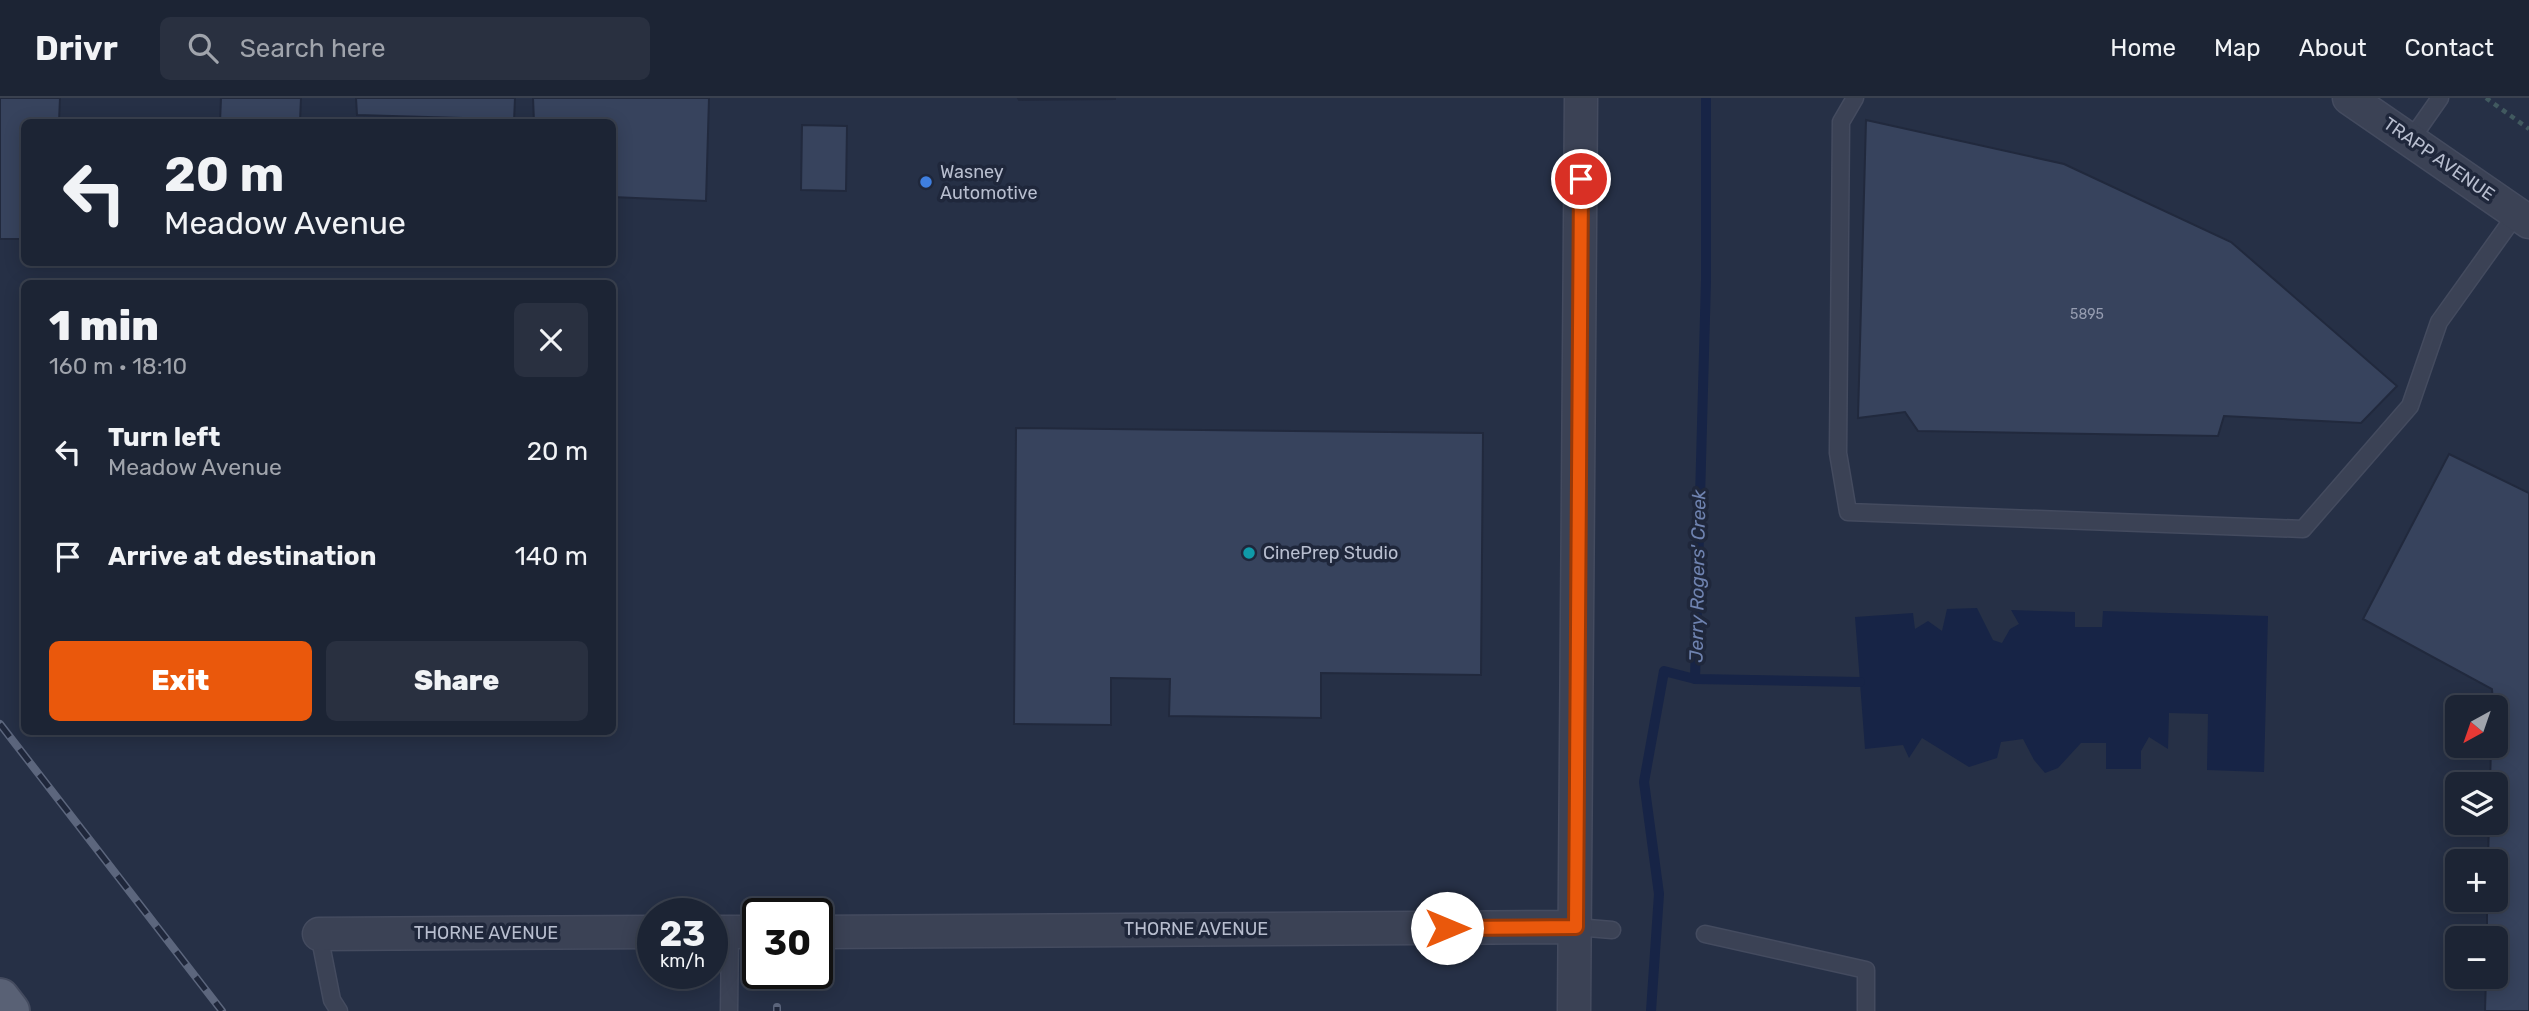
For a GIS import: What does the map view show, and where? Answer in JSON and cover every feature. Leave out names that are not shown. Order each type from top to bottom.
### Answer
[{"type":"main road","points":[[0,998],[10,1011]]},
{"type":"street","points":[[1574,1011],[1581,98]]},
{"type":"street","name":"TRAPP AVENUE","points":[[2349,98],[2412,138],[2523,217]]},
{"type":"street","name":"THORNE AVENUE","points":[[833,932],[1576,927]]},
{"type":"street","name":"THORNE AVENUE","points":[[319,934],[637,932]]},
{"type":"lane","points":[[1855,98],[1841,122],[1838,453],[1847,512],[2303,529],[2410,406],[2439,322],[2523,217]]},
{"type":"lane","points":[[2412,138],[2440,98]]},
{"type":"lane","points":[[1576,927],[1612,930]]},
{"type":"lane","points":[[729,1011],[733,932]]},
{"type":"lane","points":[[319,934],[332,1000],[339,1011]]},
{"type":"lane","points":[[1705,934],[1866,970],[1866,1011]]},
{"type":"path","points":[[2486,98],[2529,129]]},
{"type":"water","points":[[1977,608],[1993,640],[2002,643],[2010,629],[2019,624],[2011,610],[2075,612],[2075,627],[2102,627],[2103,611],[2268,616],[2264,772],[2207,770],[2208,714],[2169,713],[2168,749],[2149,737],[2141,751],[2141,769],[2106,769],[2106,743],[2081,743],[2058,768],[2045,773],[2034,760],[2023,739],[2001,742],[1997,758],[1969,767],[1922,738],[1909,758],[1903,745],[1865,749],[1855,617],[1913,613],[1915,629],[1928,621],[1942,631],[1947,609]]},
{"type":"building","points":[[0,98],[60,98],[59,119],[21,119],[21,239],[0,239]]},
{"type":"building","points":[[221,98],[301,98],[300,119],[220,119]]},
{"type":"building","points":[[356,98],[515,98],[514,119],[357,115]]},
{"type":"building","points":[[533,98],[709,98],[706,201],[616,197],[616,119],[534,119]]},
{"type":"building","points":[[1018,98],[1115,98],[1115,99],[1019,100]]},
{"type":"building","points":[[1866,120],[2064,164],[2231,242],[2397,386],[2361,423],[2224,416],[2218,436],[1918,431],[1905,412],[1858,418]]},
{"type":"building","points":[[802,125],[847,126],[846,191],[801,190]]},
{"type":"building","name":"CinePrep Studio","points":[[1016,428],[1483,433],[1481,675],[1321,673],[1321,718],[1169,716],[1170,679],[1111,678],[1111,725],[1014,724]]},
{"type":"building","points":[[2449,454],[2529,493],[2529,1011],[2485,1011],[2486,989],[2508,989],[2508,926],[2487,926],[2487,912],[2508,912],[2508,849],[2488,849],[2489,835],[2508,835],[2508,772],[2490,772],[2491,758],[2508,758],[2508,695],[2492,695],[2492,689],[2363,619]]},
{"type":"waterway","name":"Jerry Rogers' Creek","points":[[1651,1011],[1659,894],[1644,782],[1664,671],[1695,679],[1706,280],[1706,98]]},
{"type":"waterway","points":[[1695,679],[1860,682]]},
{"type":"railway","points":[[0,724],[222,1011]]},
{"type":"place","name":"Wasney Automotive","points":[[926,182]]},
{"type":"place","name":"CinePrep Studio","points":[[1249,553]]},
{"type":"route","points":[[1447,928],[1576,927],[1581,179]]}]
